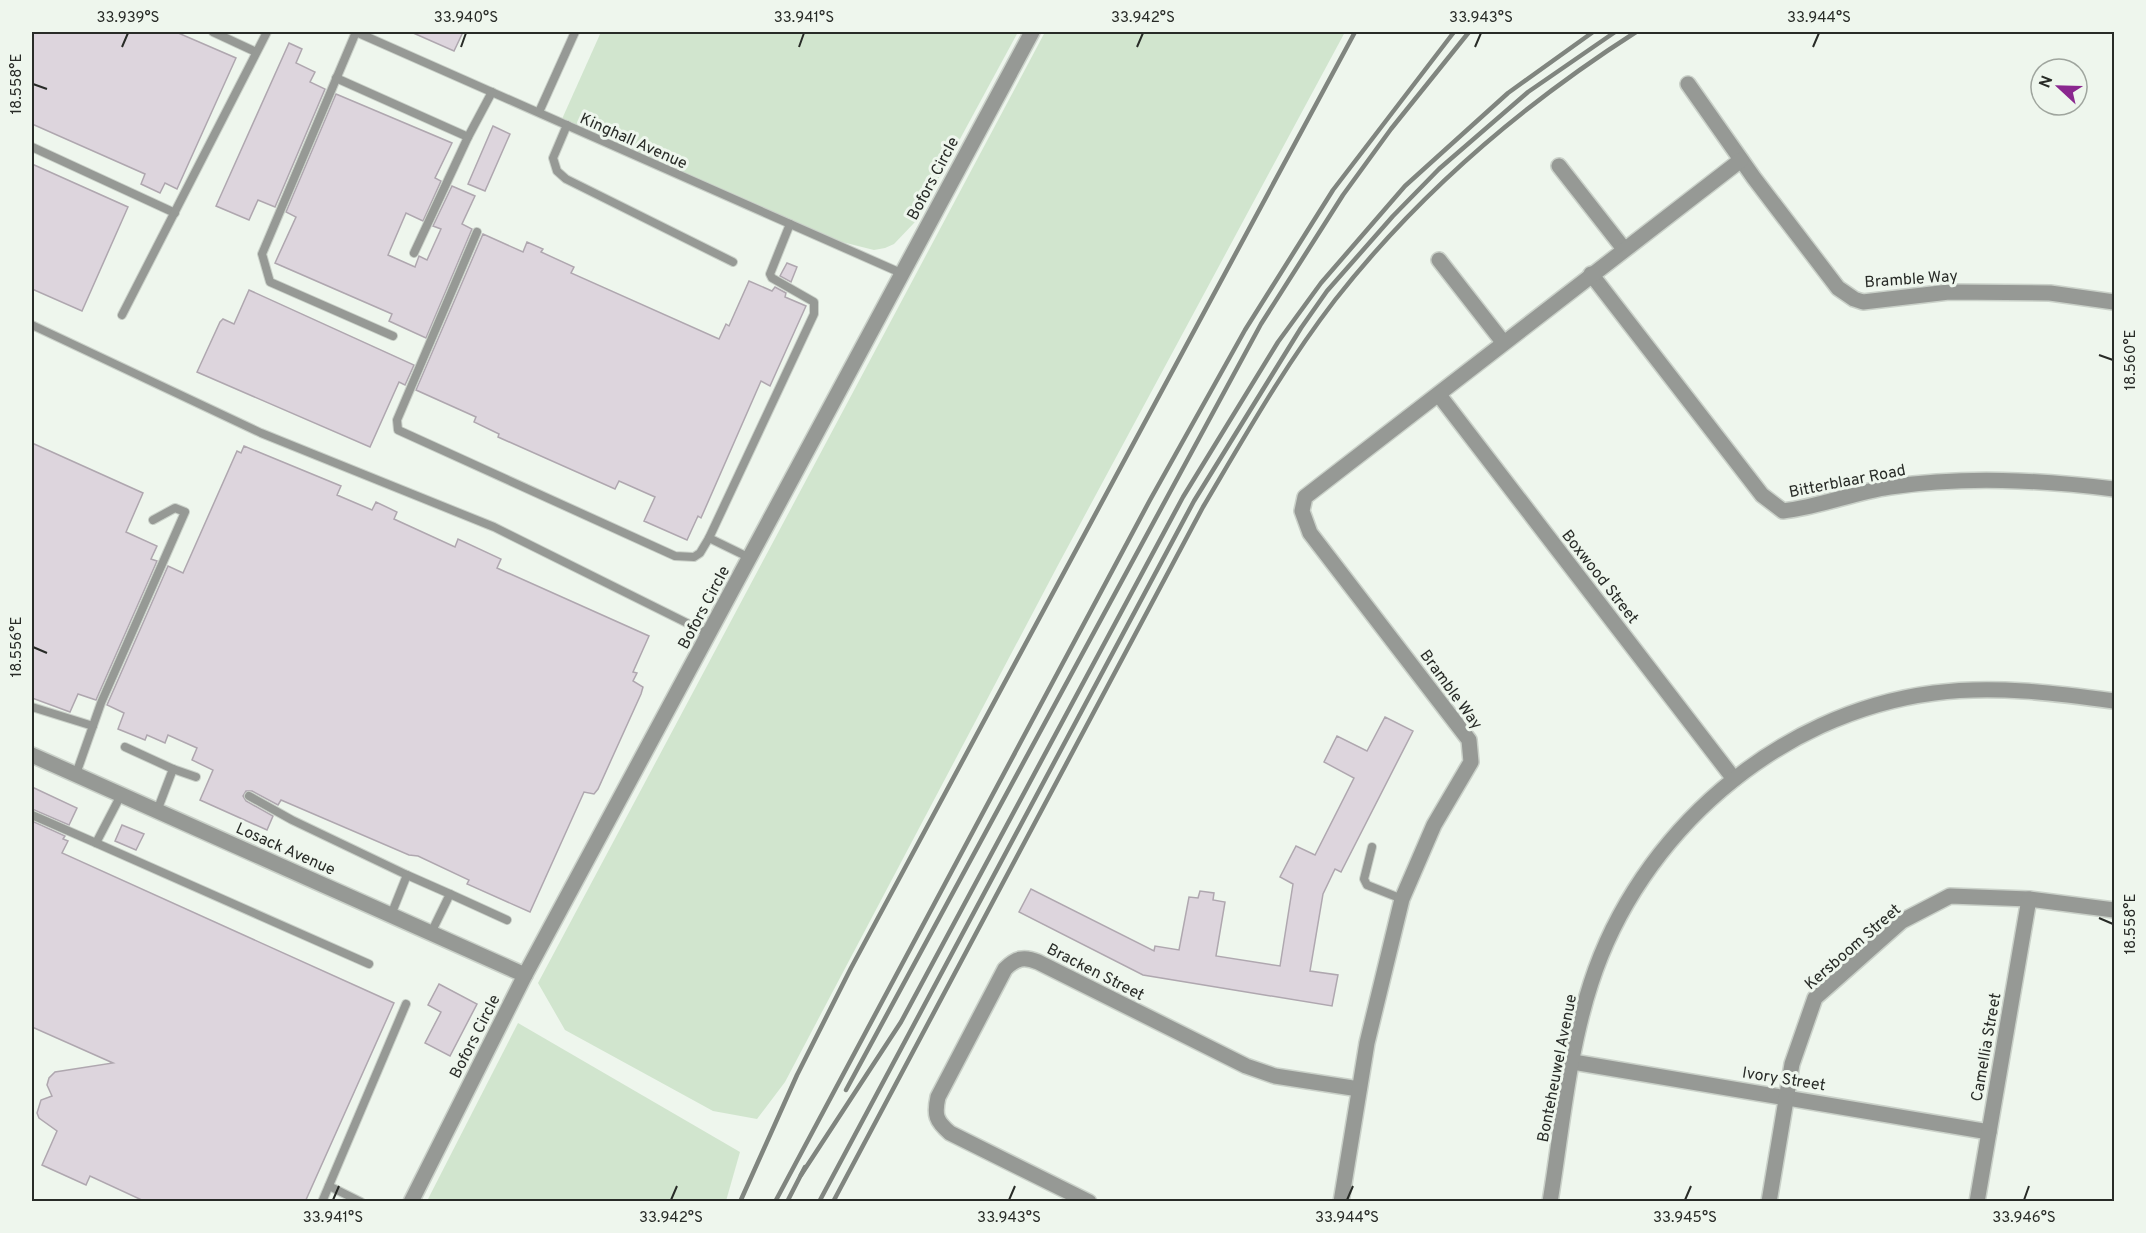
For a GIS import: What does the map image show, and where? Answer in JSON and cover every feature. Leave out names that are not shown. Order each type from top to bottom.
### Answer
[{"type":"street","name":"Bofors Circle","points":[[411,1202],[525,975],[1032,32]]},
{"type":"street","name":"Bramble Way","points":[[1689,84],[1741,160],[1838,288],[1854,299],[1873,302],[1949,292],[1972,292],[2050,293],[2115,302]]},
{"type":"street","name":"Bramble Way","points":[[1341,1202],[1367,1043],[1402,899],[1434,825],[1471,762],[1469,740],[1310,533],[1302,511],[1305,497],[1741,160]]},
{"type":"street","points":[[1559,166],[1624,249]]},
{"type":"street","points":[[1439,260],[1503,342]]},
{"type":"street","name":"Bitterblaar Road","points":[[1591,274],[1762,495],[1783,510],[1807,508],[1889,487],[1994,478],[2115,489]]},
{"type":"street","name":"Boxwood Street","points":[[1438,395],[1734,779]]},
{"type":"street","name":"Bonteheuwel Avenue","points":[[1550,1202],[1573,1062],[1590,984],[1617,921],[1664,848],[1694,815],[1734,779],[1773,752],[1834,721],[1882,705],[1932,693],[1989,688],[2115,701]]},
{"type":"street","name":"Losack Avenue","points":[[32,755],[525,975]]},
{"type":"street","name":"Kersboom Street","points":[[1769,1202],[1792,1064],[1815,998],[1902,921],[1950,896],[2029,899],[2115,910]]},
{"type":"street","name":"Camellia Street","points":[[1977,1202],[2029,899]]},
{"type":"street","name":"Bracken Street","points":[[1089,1202],[950,1133],[939,1123],[934,1113],[943,1087],[1005,969],[1013,960],[1028,958],[1038,962],[1266,1074],[1359,1089]]},
{"type":"street","name":"Ivory Street","points":[[1573,1062],[1989,1132]]},
{"type":"lane","points":[[213,32],[256,52]]},
{"type":"lane","points":[[122,315],[267,32]]},
{"type":"lane","points":[[356,32],[266,239],[262,254],[270,282],[393,336]]},
{"type":"lane","name":"Kinghall Avenue","points":[[356,32],[901,273]]},
{"type":"lane","points":[[539,112],[575,32]]},
{"type":"lane","points":[[336,78],[468,137]]},
{"type":"lane","points":[[414,253],[468,137],[492,92]]},
{"type":"lane","points":[[567,125],[553,158],[557,171],[566,179],[733,262]]},
{"type":"lane","points":[[32,147],[175,213]]},
{"type":"lane","points":[[477,232],[397,420],[398,430],[675,556],[694,557],[700,553],[709,538],[814,314],[814,302],[772,278],[770,274],[790,224]]},
{"type":"lane","points":[[32,325],[261,433],[494,527],[709,634]]},
{"type":"lane","points":[[76,774],[100,703],[184,512],[175,508],[153,520]]},
{"type":"lane","points":[[709,538],[750,558]]},
{"type":"lane","points":[[32,707],[93,726]]},
{"type":"lane","points":[[125,747],[196,777]]},
{"type":"lane","points":[[157,811],[173,769]]},
{"type":"lane","points":[[96,843],[121,795]]},
{"type":"lane","points":[[249,795],[292,820],[507,920]]},
{"type":"lane","points":[[32,815],[369,964]]},
{"type":"lane","points":[[1372,847],[1364,879],[1367,885],[1402,899]]},
{"type":"lane","points":[[391,915],[408,875]]},
{"type":"lane","points":[[431,933],[450,894]]},
{"type":"lane","points":[[322,1202],[406,1004]]},
{"type":"lane","points":[[329,1186],[361,1202]]},
{"type":"green space","points":[[601,32],[1018,32],[915,222],[894,244],[874,250],[842,242],[562,119]]},
{"type":"green space","points":[[1045,32],[1345,32],[1057,567],[785,1082],[757,1119],[713,1111],[565,1030],[538,983]]},
{"type":"green space","points":[[518,1023],[740,1152],[726,1201],[427,1201]]},
{"type":"building","points":[[32,32],[176,32],[236,58],[177,189],[165,183],[160,193],[141,184],[145,174],[32,124]]},
{"type":"building","points":[[411,32],[463,32],[454,51]]},
{"type":"building","points":[[289,43],[302,49],[296,63],[315,72],[310,82],[325,89],[275,207],[258,200],[249,220],[216,206]]},
{"type":"building","points":[[336,94],[452,143],[435,178],[441,181],[423,221],[406,213],[388,255],[415,267],[419,256],[427,260],[441,229],[433,226],[452,186],[475,196],[462,224],[472,229],[426,338],[389,321],[392,314],[275,263],[296,217],[286,212]]},
{"type":"building","points":[[493,126],[510,134],[485,191],[468,184]]},
{"type":"building","points":[[32,164],[128,207],[82,311],[32,289]]},
{"type":"building","points":[[483,234],[523,252],[527,242],[543,249],[541,252],[574,267],[571,273],[719,339],[726,324],[729,326],[749,281],[772,291],[775,287],[786,293],[785,297],[806,306],[770,386],[761,381],[701,518],[698,516],[687,540],[644,521],[655,497],[619,481],[615,489],[498,437],[499,434],[474,422],[476,417],[416,390]]},
{"type":"building","points":[[787,263],[797,267],[791,282],[780,276]]},
{"type":"building","points":[[249,290],[414,365],[405,385],[399,382],[370,447],[197,372],[220,322],[223,319],[234,324]]},
{"type":"building","points":[[32,443],[143,493],[126,532],[157,546],[151,559],[157,561],[96,700],[78,694],[70,712],[32,698]]},
{"type":"building","points":[[244,446],[341,486],[337,495],[372,510],[376,502],[397,512],[394,519],[455,547],[458,539],[501,559],[497,568],[649,636],[633,672],[637,673],[633,681],[643,687],[641,694],[598,789],[594,794],[584,792],[530,912],[467,884],[469,880],[418,856],[409,855],[281,800],[278,805],[252,791],[246,791],[243,796],[246,801],[273,816],[267,830],[200,800],[213,770],[192,760],[197,748],[168,735],[165,743],[147,735],[145,740],[118,729],[124,713],[107,705],[168,566],[183,573],[237,451],[241,453]]},
{"type":"building","points":[[1385,717],[1413,731],[1341,872],[1335,869],[1323,894],[1310,971],[1338,975],[1332,1006],[1143,975],[1019,912],[1031,889],[1154,951],[1155,946],[1179,950],[1189,897],[1198,898],[1200,891],[1214,893],[1213,900],[1225,902],[1216,956],[1280,966],[1293,884],[1280,877],[1296,846],[1315,855],[1354,778],[1324,762],[1337,736],[1367,751]]},
{"type":"building","points":[[32,787],[77,808],[69,825],[32,809]]},
{"type":"building","points":[[32,821],[65,836],[63,839],[68,841],[62,853],[394,1003],[305,1202],[146,1202],[90,1176],[86,1185],[42,1165],[57,1131],[39,1118],[37,1113],[41,1100],[52,1096],[47,1085],[49,1078],[55,1072],[113,1063],[32,1027]]},
{"type":"building","points":[[122,825],[144,834],[136,850],[115,841]]},
{"type":"building","points":[[439,984],[477,1004],[450,1056],[425,1043],[441,1012],[428,1005]]},
{"type":"railway","points":[[740,1202],[797,1075],[851,968],[1355,32]]},
{"type":"railway","points":[[775,1202],[1150,500],[1245,330],[1333,190],[1454,32]]},
{"type":"railway","points":[[846,1090],[1261,324],[1343,195],[1391,129],[1469,32]]},
{"type":"railway","points":[[801,1175],[901,1022],[1183,497],[1278,342],[1321,283],[1405,186],[1508,93],[1593,32]]},
{"type":"railway","points":[[819,1202],[1194,501],[1301,328],[1327,291],[1393,216],[1439,169],[1528,92],[1615,32]]},
{"type":"railway","points":[[833,1202],[1203,507],[1299,350],[1367,261],[1437,187],[1513,121],[1594,60],[1636,32]]},
{"type":"railway","points":[[787,1202],[805,1167]]}]
